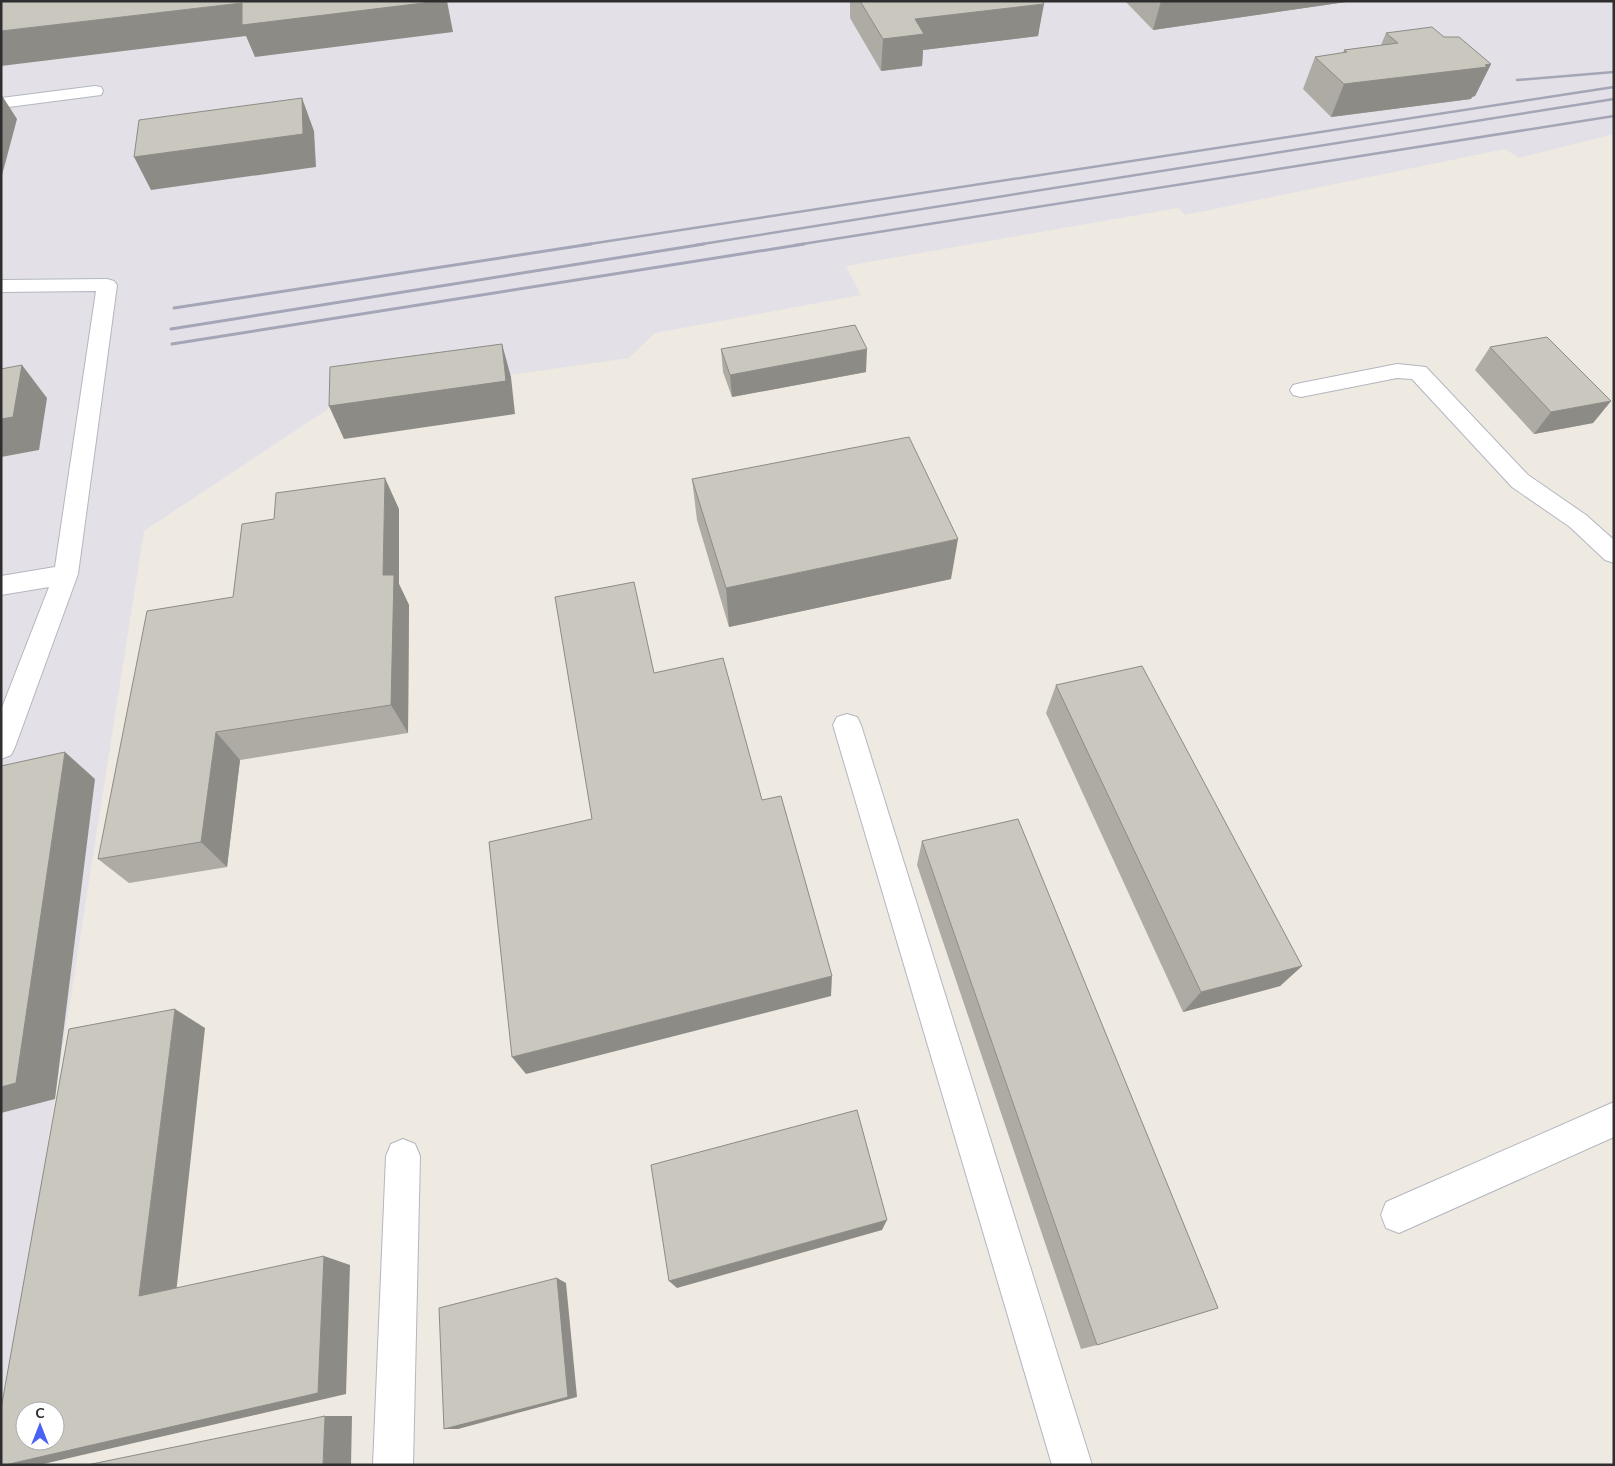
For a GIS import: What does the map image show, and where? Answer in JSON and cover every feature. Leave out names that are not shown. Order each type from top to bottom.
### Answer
[{"type":"lane","points":[[1,103],[95,91]]},
{"type":"lane","points":[[1,286],[107,285],[66,574],[1,747]]},
{"type":"lane","points":[[1300,390],[1397,371],[1418,372],[1520,480],[1578,521],[1614,554]]},
{"type":"lane","points":[[1,586],[66,574]]},
{"type":"lane","points":[[847,725],[1072,1465]]},
{"type":"lane","points":[[1399,1215],[1614,1118]]},
{"type":"lane","points":[[393,1465],[403,1156]]},
{"type":"shaded area","points":[[1,1],[1614,1],[1614,134],[1519,158],[1505,149],[1185,215],[1178,208],[846,266],[861,295],[655,333],[629,358],[343,399],[144,531],[1,1441]]},
{"type":"building","points":[[1,1],[440,1],[242,25],[242,3],[1,31]]},
{"type":"building","points":[[860,1],[1042,1],[1044,4],[915,19],[924,34],[883,39]]},
{"type":"building","points":[[1432,27],[1444,37],[1459,37],[1491,64],[1485,65],[1487,67],[1344,84],[1315,57],[1347,52],[1344,50],[1398,43],[1386,33]]},
{"type":"building","points":[[302,98],[303,134],[134,157],[139,120]]},
{"type":"building","points":[[855,325],[867,349],[730,375],[721,349]]},
{"type":"building","points":[[1547,337],[1611,401],[1551,412],[1490,347]]},
{"type":"building","points":[[502,344],[506,381],[329,406],[330,367]]},
{"type":"building","points":[[22,365],[13,417],[1,419],[1,369]]},
{"type":"building","points":[[909,437],[958,539],[726,588],[692,479]]},
{"type":"building","points":[[385,478],[383,575],[394,575],[391,705],[216,732],[201,842],[98,859],[147,611],[233,597],[242,524],[274,519],[276,493]]},
{"type":"building","points":[[634,582],[654,673],[723,658],[762,800],[781,796],[832,976],[512,1057],[489,842],[592,819],[555,597]]},
{"type":"building","points":[[1142,666],[1302,966],[1201,992],[1056,685]]},
{"type":"building","points":[[65,752],[16,1083],[1,1087],[1,766]]},
{"type":"building","points":[[1018,819],[1218,1308],[1097,1345],[922,841]]},
{"type":"building","points":[[175,1009],[139,1296],[324,1256],[318,1393],[5,1465],[1,1465],[1,1409],[69,1029]]},
{"type":"building","points":[[857,1110],[887,1220],[669,1281],[651,1165]]},
{"type":"building","points":[[557,1278],[568,1397],[444,1429],[439,1308]]},
{"type":"building","points":[[325,1416],[323,1465],[87,1465]]},
{"type":"railway","points":[[1517,80],[1614,72]]},
{"type":"railway","points":[[583,245],[1614,87]]},
{"type":"railway","points":[[696,245],[1614,99]]},
{"type":"railway","points":[[796,245],[1614,116]]},
{"type":"railway","points":[[174,308],[591,244]]},
{"type":"railway","points":[[171,329],[704,244]]},
{"type":"railway","points":[[172,344],[804,244]]}]
